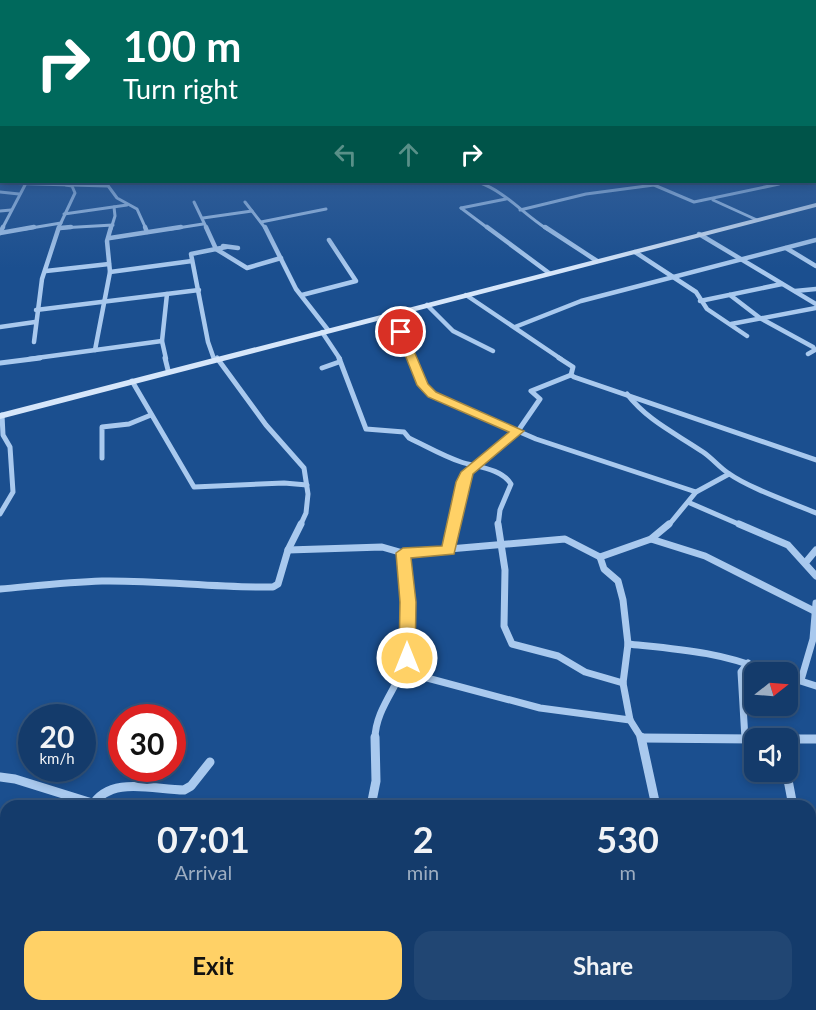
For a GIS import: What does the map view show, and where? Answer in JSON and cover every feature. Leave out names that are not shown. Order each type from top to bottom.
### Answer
[{"type":"main road","points":[[1,415],[168,370],[816,205]]},
{"type":"street","points":[[0,183],[105,184],[127,206]]},
{"type":"street","points":[[481,183],[498,189],[520,210],[597,261]]},
{"type":"street","points":[[520,210],[586,194],[654,185],[688,201],[712,200],[779,184]]},
{"type":"street","points":[[0,233],[25,185]]},
{"type":"street","points":[[34,342],[36,310],[50,254],[64,214],[75,193],[72,186],[66,185]]},
{"type":"street","points":[[0,192],[19,194]]},
{"type":"street","points":[[506,199],[461,208],[549,273]]},
{"type":"street","points":[[712,200],[757,220]]},
{"type":"street","points":[[194,202],[216,249],[247,268],[281,258]]},
{"type":"street","points":[[245,202],[261,222],[331,342],[366,429],[404,432],[409,438],[462,463],[477,464],[508,479],[511,484],[499,514],[498,543],[506,571],[502,611],[508,639],[512,644],[558,656],[585,672],[623,683]]},
{"type":"street","points":[[64,214],[114,207],[137,208],[147,232]]},
{"type":"street","points":[[95,350],[110,272],[107,241],[113,225],[116,210],[114,207]]},
{"type":"street","points":[[261,222],[326,209]]},
{"type":"street","points":[[0,211],[11,210]]},
{"type":"street","points":[[203,218],[252,211]]},
{"type":"street","points":[[110,237],[203,224]]},
{"type":"street","points":[[0,233],[60,226],[113,225]]},
{"type":"street","points":[[699,234],[816,306]]},
{"type":"street","points":[[302,295],[356,281],[329,240]]},
{"type":"street","points":[[515,327],[581,302],[816,240]]},
{"type":"street","points":[[214,242],[226,247]]},
{"type":"street","points":[[0,589],[101,581],[186,583],[222,588],[273,587],[278,584],[288,550],[306,513],[307,485],[304,468],[266,425],[216,359],[208,342],[191,254],[226,247],[238,248]]},
{"type":"street","points":[[786,248],[816,266]]},
{"type":"street","points":[[635,252],[696,292],[700,301],[718,318],[747,336]]},
{"type":"street","points":[[110,272],[192,261]]},
{"type":"street","points":[[46,271],[109,264]]},
{"type":"street","points":[[700,301],[783,284]]},
{"type":"street","points":[[794,291],[816,289]]},
{"type":"street","points":[[36,310],[199,290]]},
{"type":"street","points":[[167,294],[162,341],[168,370]]},
{"type":"street","points":[[466,295],[573,367],[571,375]]},
{"type":"street","points":[[730,295],[760,318],[815,346],[815,350],[808,354]]},
{"type":"street","points":[[426,305],[453,331],[493,351]]},
{"type":"street","points":[[731,324],[816,306]]},
{"type":"street","points":[[393,314],[423,385],[432,394],[518,431],[696,492]]},
{"type":"street","points":[[0,327],[35,322]]},
{"type":"street","points":[[0,363],[162,341]]},
{"type":"street","points":[[322,368],[339,362]]},
{"type":"street","points":[[448,550],[462,482],[467,472],[518,431],[540,399],[531,391],[571,375],[816,460]]},
{"type":"street","points":[[132,381],[194,487],[284,483],[307,485]]},
{"type":"street","points":[[627,394],[642,413],[660,422],[672,434],[703,452],[729,474],[816,513]]},
{"type":"street","points":[[0,514],[13,492],[10,447],[3,435],[1,415]]},
{"type":"street","points":[[102,458],[102,428],[129,424],[151,415]]},
{"type":"street","points":[[600,557],[651,539],[667,527],[674,516],[690,503],[696,492],[729,474]]},
{"type":"street","points":[[690,503],[788,545],[807,562],[816,576]]},
{"type":"street","points":[[288,550],[382,547],[403,553],[565,539],[600,557],[604,569],[618,581],[623,600],[628,644],[623,683],[630,720],[642,738],[655,800]]},
{"type":"street","points":[[651,539],[705,556],[815,609],[813,639],[801,680]]},
{"type":"street","points":[[807,562],[816,550]]},
{"type":"street","points":[[372,800],[376,781],[375,731],[384,704],[407,658],[408,602],[403,553]]},
{"type":"street","points":[[628,644],[706,653],[744,662]]},
{"type":"street","points":[[744,668],[741,672],[744,694]]},
{"type":"street","points":[[401,671],[540,708],[630,720]]},
{"type":"street","points":[[798,679],[816,686]]},
{"type":"street","points":[[642,738],[744,739]]},
{"type":"street","points":[[798,739],[816,739]]},
{"type":"street","points":[[96,800],[110,788],[184,790],[191,786],[210,762]]},
{"type":"street","points":[[0,777],[15,779],[80,800]]},
{"type":"street","points":[[788,782],[792,800]]},
{"type":"route","points":[[401,332],[423,385],[432,394],[509,425],[518,431],[467,472],[462,482],[448,550],[403,553],[408,602],[407,658]]}]
